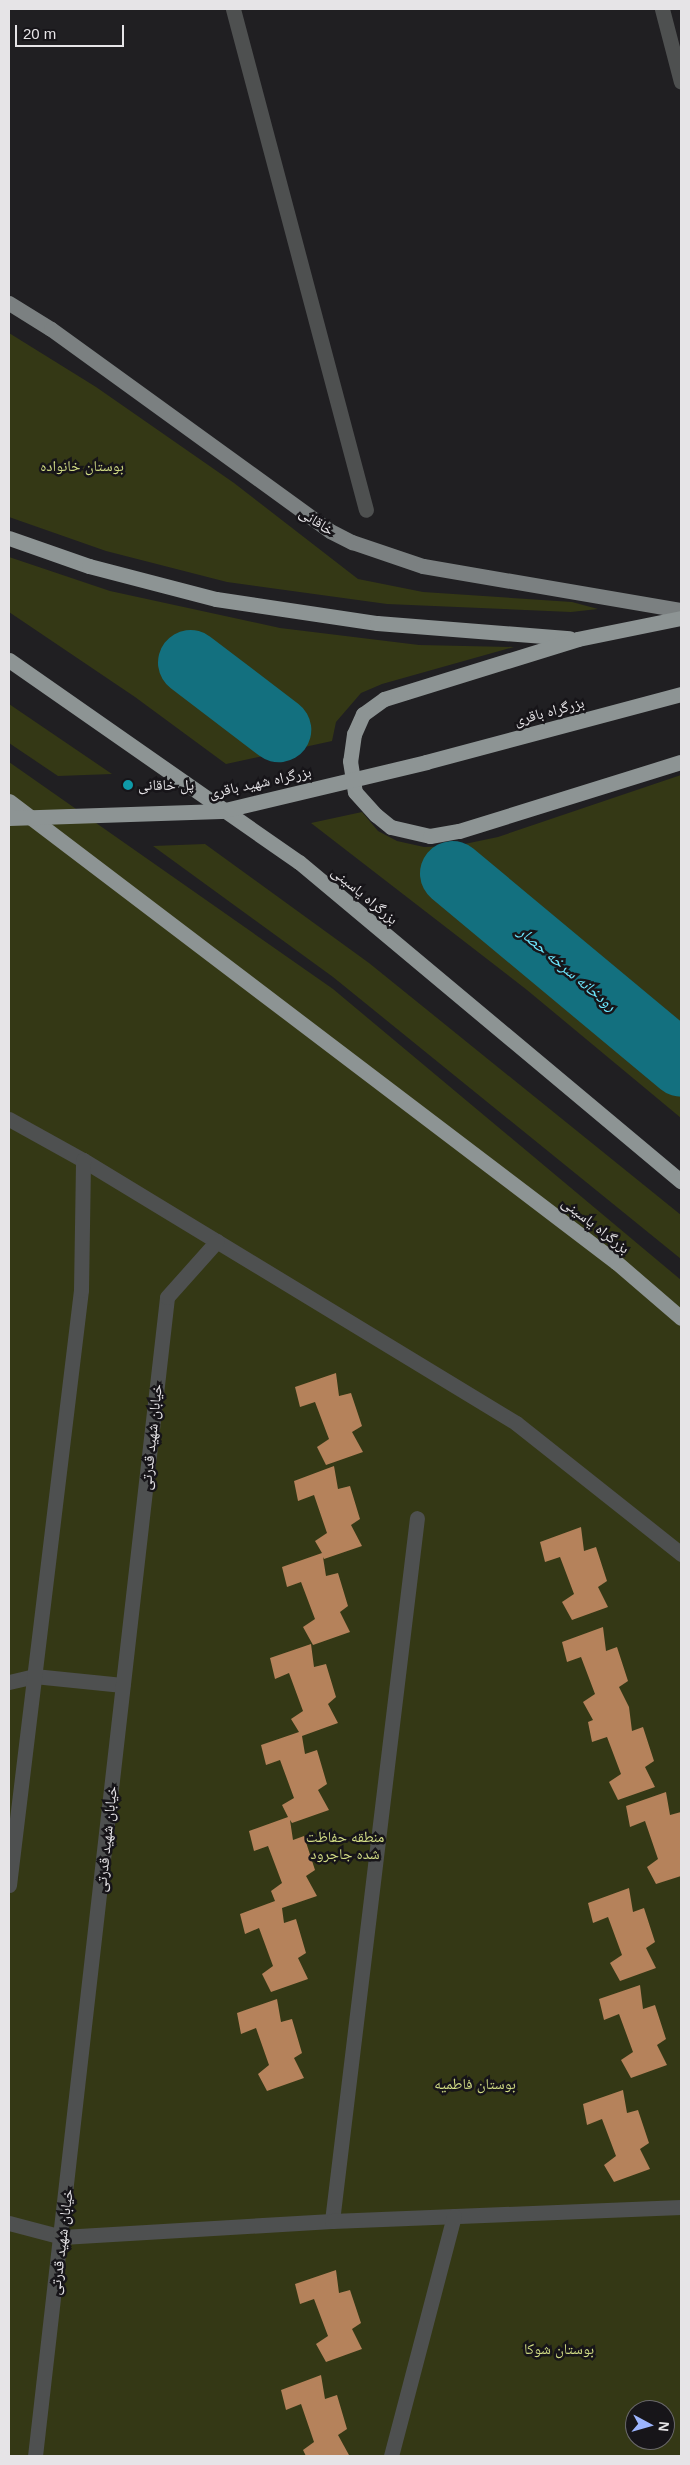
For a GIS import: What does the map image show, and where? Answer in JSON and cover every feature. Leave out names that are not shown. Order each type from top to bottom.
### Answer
[{"type":"highway","points":[[9,538],[89,566],[216,599],[377,623],[578,639]]},
{"type":"highway","points":[[681,618],[578,639],[384,699],[364,714],[354,734],[350,760],[355,792],[391,827],[430,836],[459,831],[681,762]]},
{"type":"highway","name":"بزرگراه یاسینی","points":[[9,660],[299,862],[681,1181]]},
{"type":"highway","name":"بزرگراه باقری","points":[[426,762],[681,694]]},
{"type":"highway","name":"بزرگراه شهید باقری","points":[[9,818],[221,811],[426,762]]},
{"type":"highway","name":"بزرگراه یاسینی","points":[[9,801],[616,1262],[681,1318]]},
{"type":"main road","name":"خاقانی","points":[[9,303],[51,329],[330,531],[352,542],[423,566],[681,610]]},
{"type":"street","points":[[233,9],[366,510]]},
{"type":"street","points":[[662,9],[681,82]]},
{"type":"street","points":[[9,1119],[83,1160],[516,1423],[681,1554]]},
{"type":"street","points":[[9,1885],[81,1290],[83,1160]]},
{"type":"street","name":"خیابان شهید قدرتی","points":[[35,2456],[62,2237],[167,1297],[217,1241]]},
{"type":"street","points":[[332,2221],[417,1518]]},
{"type":"street","points":[[9,1682],[34,1676],[123,1685]]},
{"type":"street","points":[[9,2223],[62,2237],[332,2221],[681,2208]]},
{"type":"street","points":[[391,2456],[454,2216]]},
{"type":"green space","name":"بوستان خانواده","points":[[9,333],[96,387],[234,483],[358,579],[423,592],[572,602],[598,609],[571,612],[387,604],[227,582],[106,551],[9,517]]},
{"type":"green space","points":[[9,557],[110,591],[280,628],[419,645],[514,647],[382,684],[361,693],[336,722],[332,741],[226,764],[135,697],[9,612]]},
{"type":"green space","points":[[9,704],[112,774],[58,776],[9,743]]},
{"type":"green space","name":"منطقه حفاظت شده جاجرود","points":[[9,762],[333,989],[681,1280],[681,2456],[9,2456]]},
{"type":"green space","points":[[681,775],[681,1118],[527,990],[311,823],[362,812],[378,831],[397,841],[424,847],[455,846],[498,837]]},
{"type":"green space","points":[[205,844],[369,963],[681,1215],[681,1259],[333,977],[153,846]]},
{"type":"building","points":[[336,1373],[339,1396],[351,1393],[362,1426],[352,1432],[363,1452],[326,1465],[317,1447],[329,1439],[315,1402],[300,1407],[295,1387]]},
{"type":"building","points":[[334,1466],[338,1489],[350,1486],[360,1519],[351,1525],[362,1546],[324,1559],[323,1557],[326,1576],[338,1573],[348,1606],[340,1612],[350,1632],[313,1645],[303,1627],[315,1619],[301,1582],[287,1587],[282,1567],[322,1553],[315,1541],[327,1533],[314,1495],[298,1501],[294,1481]]},
{"type":"building","points":[[581,1527],[584,1551],[596,1547],[607,1581],[598,1587],[608,1607],[572,1620],[562,1602],[574,1594],[560,1557],[545,1562],[540,1542]]},
{"type":"building","points":[[603,1627],[606,1651],[617,1647],[628,1681],[619,1687],[629,1707],[632,1731],[643,1727],[654,1761],[645,1767],[655,1787],[618,1800],[609,1782],[621,1774],[607,1737],[592,1742],[588,1722],[593,1720],[583,1702],[595,1694],[581,1657],[567,1662],[562,1642]]},
{"type":"building","points":[[311,1644],[314,1667],[326,1664],[336,1697],[328,1704],[338,1723],[302,1736],[305,1754],[317,1750],[327,1784],[318,1790],[329,1810],[292,1823],[290,1820],[293,1840],[304,1836],[315,1870],[306,1876],[317,1896],[282,1908],[284,1923],[296,1919],[306,1953],[298,1958],[308,1979],[271,1992],[262,1974],[273,1966],[259,1928],[245,1934],[240,1914],[275,1901],[271,1891],[282,1883],[268,1846],[254,1851],[249,1831],[288,1817],[282,1805],[294,1798],[280,1760],[266,1765],[261,1745],[299,1732],[291,1719],[303,1711],[289,1673],[275,1679],[270,1658]]},
{"type":"building","points":[[666,1792],[670,1815],[681,1812],[681,1876],[656,1884],[647,1867],[658,1859],[645,1821],[630,1827],[626,1806]]},
{"type":"building","points":[[629,1888],[633,1912],[644,1908],[655,1942],[646,1948],[656,1968],[620,1981],[610,1963],[622,1955],[608,1917],[593,1923],[588,1903]]},
{"type":"building","points":[[640,1985],[643,2009],[655,2005],[666,2039],[657,2045],[667,2065],[631,2078],[621,2060],[633,2052],[619,2014],[604,2020],[599,1999]]},
{"type":"building","points":[[277,1999],[281,2022],[292,2019],[302,2053],[294,2058],[304,2078],[267,2091],[258,2074],[269,2065],[256,2028],[241,2034],[237,2013]]},
{"type":"building","points":[[623,2090],[627,2113],[638,2110],[649,2143],[640,2149],[650,2169],[614,2182],[604,2165],[616,2156],[602,2119],[587,2125],[583,2104]]},
{"type":"building","points":[[336,2270],[339,2293],[350,2290],[361,2323],[352,2329],[362,2349],[326,2362],[316,2344],[328,2336],[314,2299],[300,2304],[295,2284]]},
{"type":"building","points":[[321,2375],[325,2399],[337,2395],[347,2429],[338,2435],[349,2455],[306,2456],[303,2450],[314,2442],[301,2404],[286,2410],[281,2390]]},
{"type":"waterway","name":"رودخانه سرخه حصار","points":[[190,662],[278,729]]},
{"type":"waterway","name":"رودخانه سرخه حصار","points":[[452,873],[681,1064]]},
{"type":"place","name":"پل خاقانی","points":[[128,785]]},
{"type":"park label","name":"بوستان فاطمیه","points":[[475,2084]]},
{"type":"park label","name":"بوستان شوکا","points":[[559,2349]]}]
